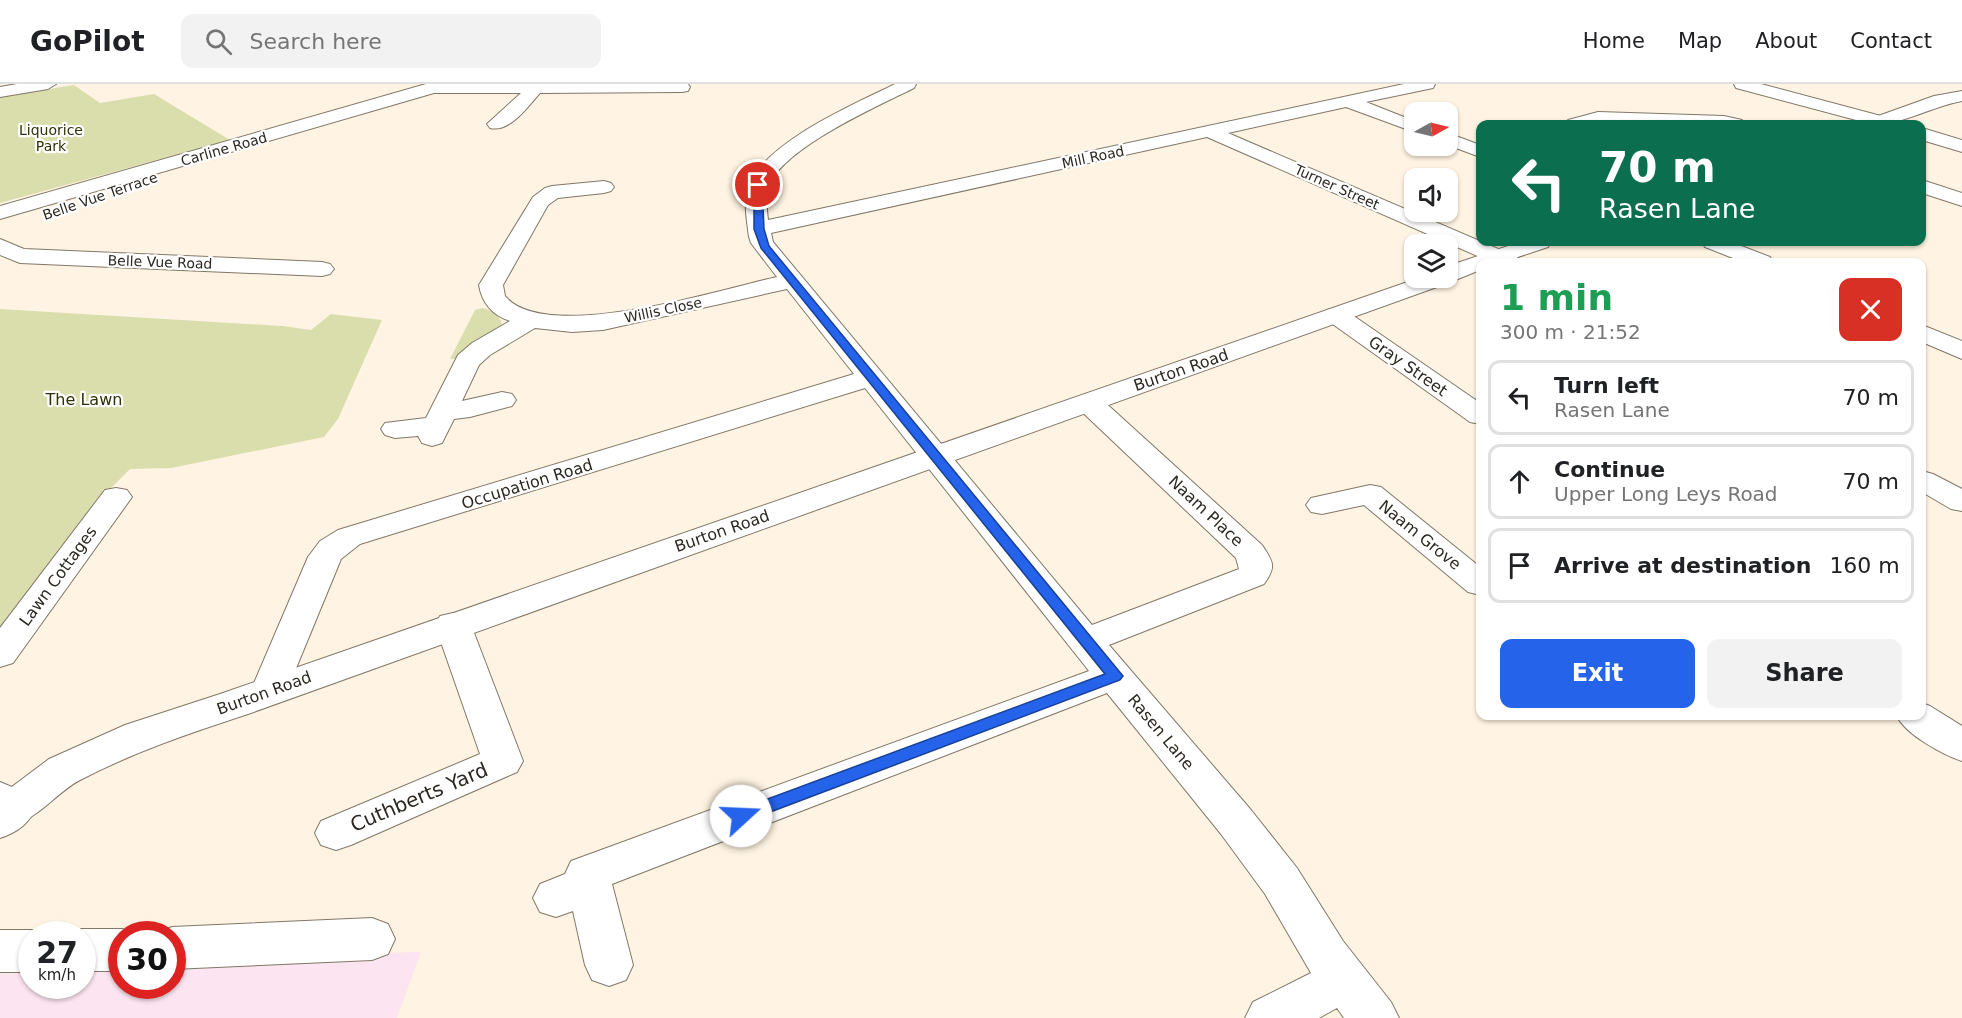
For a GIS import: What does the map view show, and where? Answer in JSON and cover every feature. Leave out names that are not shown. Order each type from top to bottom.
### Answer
[{"type":"street","points":[[0,93],[48,84]]},
{"type":"street","points":[[759,229],[758,185],[783,154],[825,128],[908,84]]},
{"type":"street","name":"Mill Road","points":[[759,229],[1427,84]]},
{"type":"street","points":[[1743,84],[1867,120]]},
{"type":"street","name":"Carline Road","points":[[0,213],[233,148],[439,86],[682,87]]},
{"type":"street","points":[[496,124],[514,111],[536,87]]},
{"type":"street","points":[[1891,120],[1940,100],[1962,96]]},
{"type":"street","points":[[1346,101],[1404,123]]},
{"type":"street","points":[[1588,120],[1598,117],[1692,120]]},
{"type":"street","name":"Turner Street","points":[[1211,132],[1498,258]]},
{"type":"street","points":[[1926,135],[1962,146]]},
{"type":"street","points":[[1458,143],[1476,150]]},
{"type":"street","name":"Belle Vue Terrace","points":[[0,230],[233,148]]},
{"type":"street","points":[[1926,187],[1962,200]]},
{"type":"street","name":"Willis Close","points":[[604,188],[563,190],[545,196],[495,277],[490,290],[496,304],[515,315],[531,320],[570,324],[611,321],[794,280]]},
{"type":"street","name":"Rasen Lane","points":[[759,229],[764,246],[873,377],[1085,641],[1236,822],[1281,881],[1326,956],[1374,1018]]},
{"type":"street","name":"Belle Vue Road","points":[[0,246],[20,256],[322,269]]},
{"type":"street","points":[[1507,258],[1532,246]]},
{"type":"street","points":[[1723,246],[1752,258]]},
{"type":"street","points":[[1458,271],[1476,267]]},
{"type":"street","name":"Burton Road","points":[[5,809],[63,770],[139,735],[1412,288]]},
{"type":"street","name":"Gray Street","points":[[1336,315],[1476,413]]},
{"type":"street","points":[[438,425],[467,361],[481,349],[531,320]]},
{"type":"street","points":[[1927,335],[1962,327]]},
{"type":"street","points":[[1927,335],[1962,351]]},
{"type":"street","name":"Occupation Road","points":[[270,690],[325,557],[332,548],[349,537],[873,377]]},
{"type":"street","points":[[395,429],[438,425],[470,409],[502,400]]},
{"type":"street","name":"Naam Place","points":[[1085,641],[1252,576],[1256,572],[1256,563],[1250,552],[1089,403]]},
{"type":"street","points":[[1926,482],[1962,502]]},
{"type":"street","name":"Naam Grove","points":[[1322,505],[1370,494],[1476,581]]},
{"type":"street","name":"Lawn Cottages","points":[[0,654],[116,497]]},
{"type":"street","name":"Cuthberts Yard","points":[[336,833],[502,761],[453,625]]},
{"type":"street","points":[[609,965],[573,891],[587,874],[1115,676]]},
{"type":"street","points":[[1922,720],[1962,746]]},
{"type":"street","points":[[186,947],[372,939]]},
{"type":"street","points":[[0,951],[18,951]]},
{"type":"street","points":[[1270,1018],[1345,980]]},
{"type":"shaded area","points":[[421,952],[397,1018],[0,1018],[0,965],[18,963],[18,999],[96,999],[96,958],[108,958],[108,999],[186,999],[186,957]]},
{"type":"green space","name":"Liquorice Park","points":[[74,85],[100,103],[154,94],[230,140],[0,203],[0,97]]},
{"type":"green space","points":[[482,308],[495,314],[502,326],[461,359],[450,359],[475,310]]},
{"type":"green space","name":"The Lawn","points":[[0,309],[283,326],[311,330],[331,314],[382,320],[338,419],[324,437],[171,468],[130,469],[89,510],[75,528],[80,529],[0,636]]},
{"type":"route","points":[[741,816],[1115,676],[764,246],[759,229],[758,185]]}]
